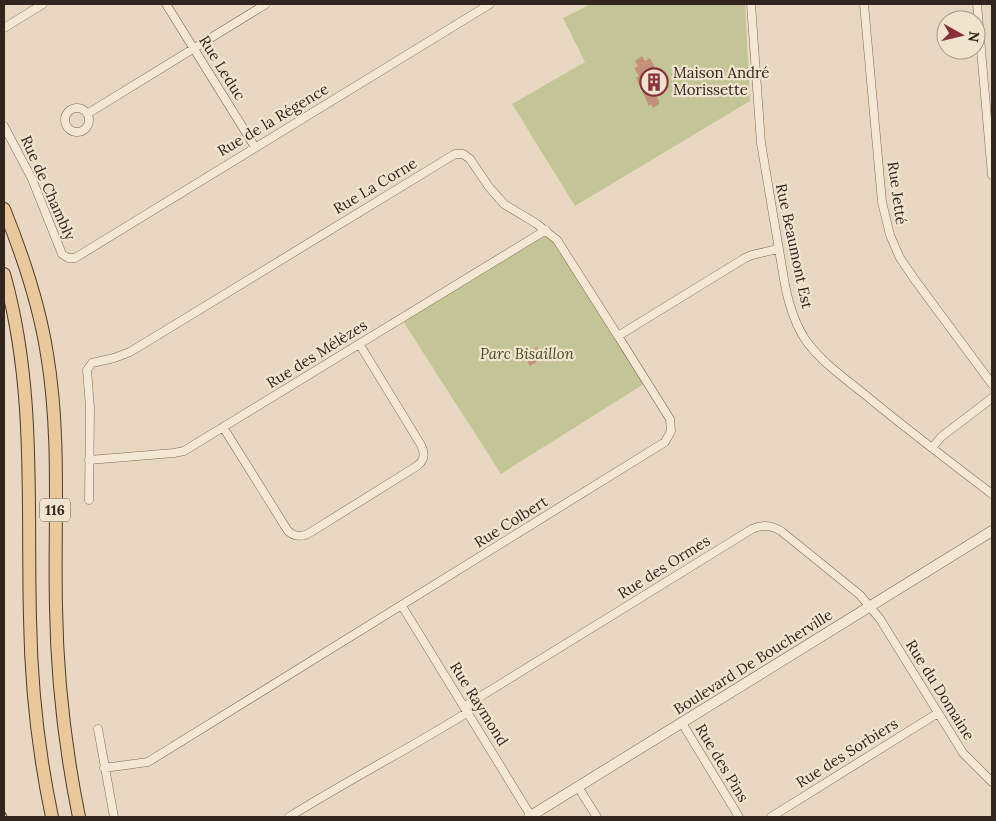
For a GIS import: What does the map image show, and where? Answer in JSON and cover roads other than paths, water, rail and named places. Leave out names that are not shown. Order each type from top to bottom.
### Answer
[{"type":"main road","name":"116","points":[[4,209],[32,284],[50,373],[55,442],[58,663],[66,742],[79,817]]},
{"type":"main road","name":"116","points":[[4,274],[18,337],[26,400],[32,680],[38,738],[52,817]]},
{"type":"street","points":[[4,28],[43,4]]},
{"type":"street","name":"Rue Leduc","points":[[166,4],[255,147]]},
{"type":"street","points":[[87,114],[266,4]]},
{"type":"street","name":"Rue de la Régence","points":[[70,259],[77,257],[255,147],[476,7],[490,4]]},
{"type":"street","name":"Rue Beaumont Est","points":[[750,4],[759,129],[778,249],[790,306],[798,326],[811,347],[833,369],[992,494]]},
{"type":"street","name":"Rue Jetté","points":[[864,4],[882,202],[890,235],[900,258],[915,280],[992,384]]},
{"type":"street","points":[[977,4],[992,175]]},
{"type":"street","name":"Rue de Chambly","points":[[4,126],[32,179],[61,251],[65,257],[70,259]]},
{"type":"street","name":"Rue La Corne","points":[[89,460],[90,408],[87,370],[91,364],[130,352],[455,154],[463,154],[470,159],[489,188],[504,204],[546,230],[557,240],[618,336]]},
{"type":"street","name":"Rue des Mélèzes","points":[[89,460],[178,453],[188,449],[546,230]]},
{"type":"street","points":[[618,336],[752,254],[778,249]]},
{"type":"street","name":"Rue Colbert","points":[[104,768],[148,762],[667,440],[672,428],[670,419],[618,336]]},
{"type":"street","points":[[224,427],[288,531],[292,535],[300,536],[311,532],[418,466],[424,458],[421,445],[360,345]]},
{"type":"street","points":[[932,448],[941,437],[992,398]]},
{"type":"street","points":[[89,460],[89,500]]},
{"type":"street","name":"Rue des Ormes","points":[[289,817],[352,778],[427,738],[466,709],[758,526],[772,526],[781,531],[860,595],[870,607]]},
{"type":"street","name":"Boulevard De Boucherville","points":[[530,816],[992,531]]},
{"type":"street","name":"Rue Raymond","points":[[402,606],[530,816]]},
{"type":"street","name":"Rue du Domaine","points":[[870,607],[880,619],[963,753],[992,782]]},
{"type":"street","name":"Rue des Sorbiers","points":[[771,817],[938,713]]},
{"type":"street","name":"Rue des Pins","points":[[682,723],[739,817]]},
{"type":"street","points":[[98,729],[114,817]]},
{"type":"street","points":[[578,787],[596,817]]},
{"type":"place","name":"Maison André Morissette","points":[[654,82]]},
{"type":"park label","name":"Parc Bisaillon","points":[[527,354]]}]
